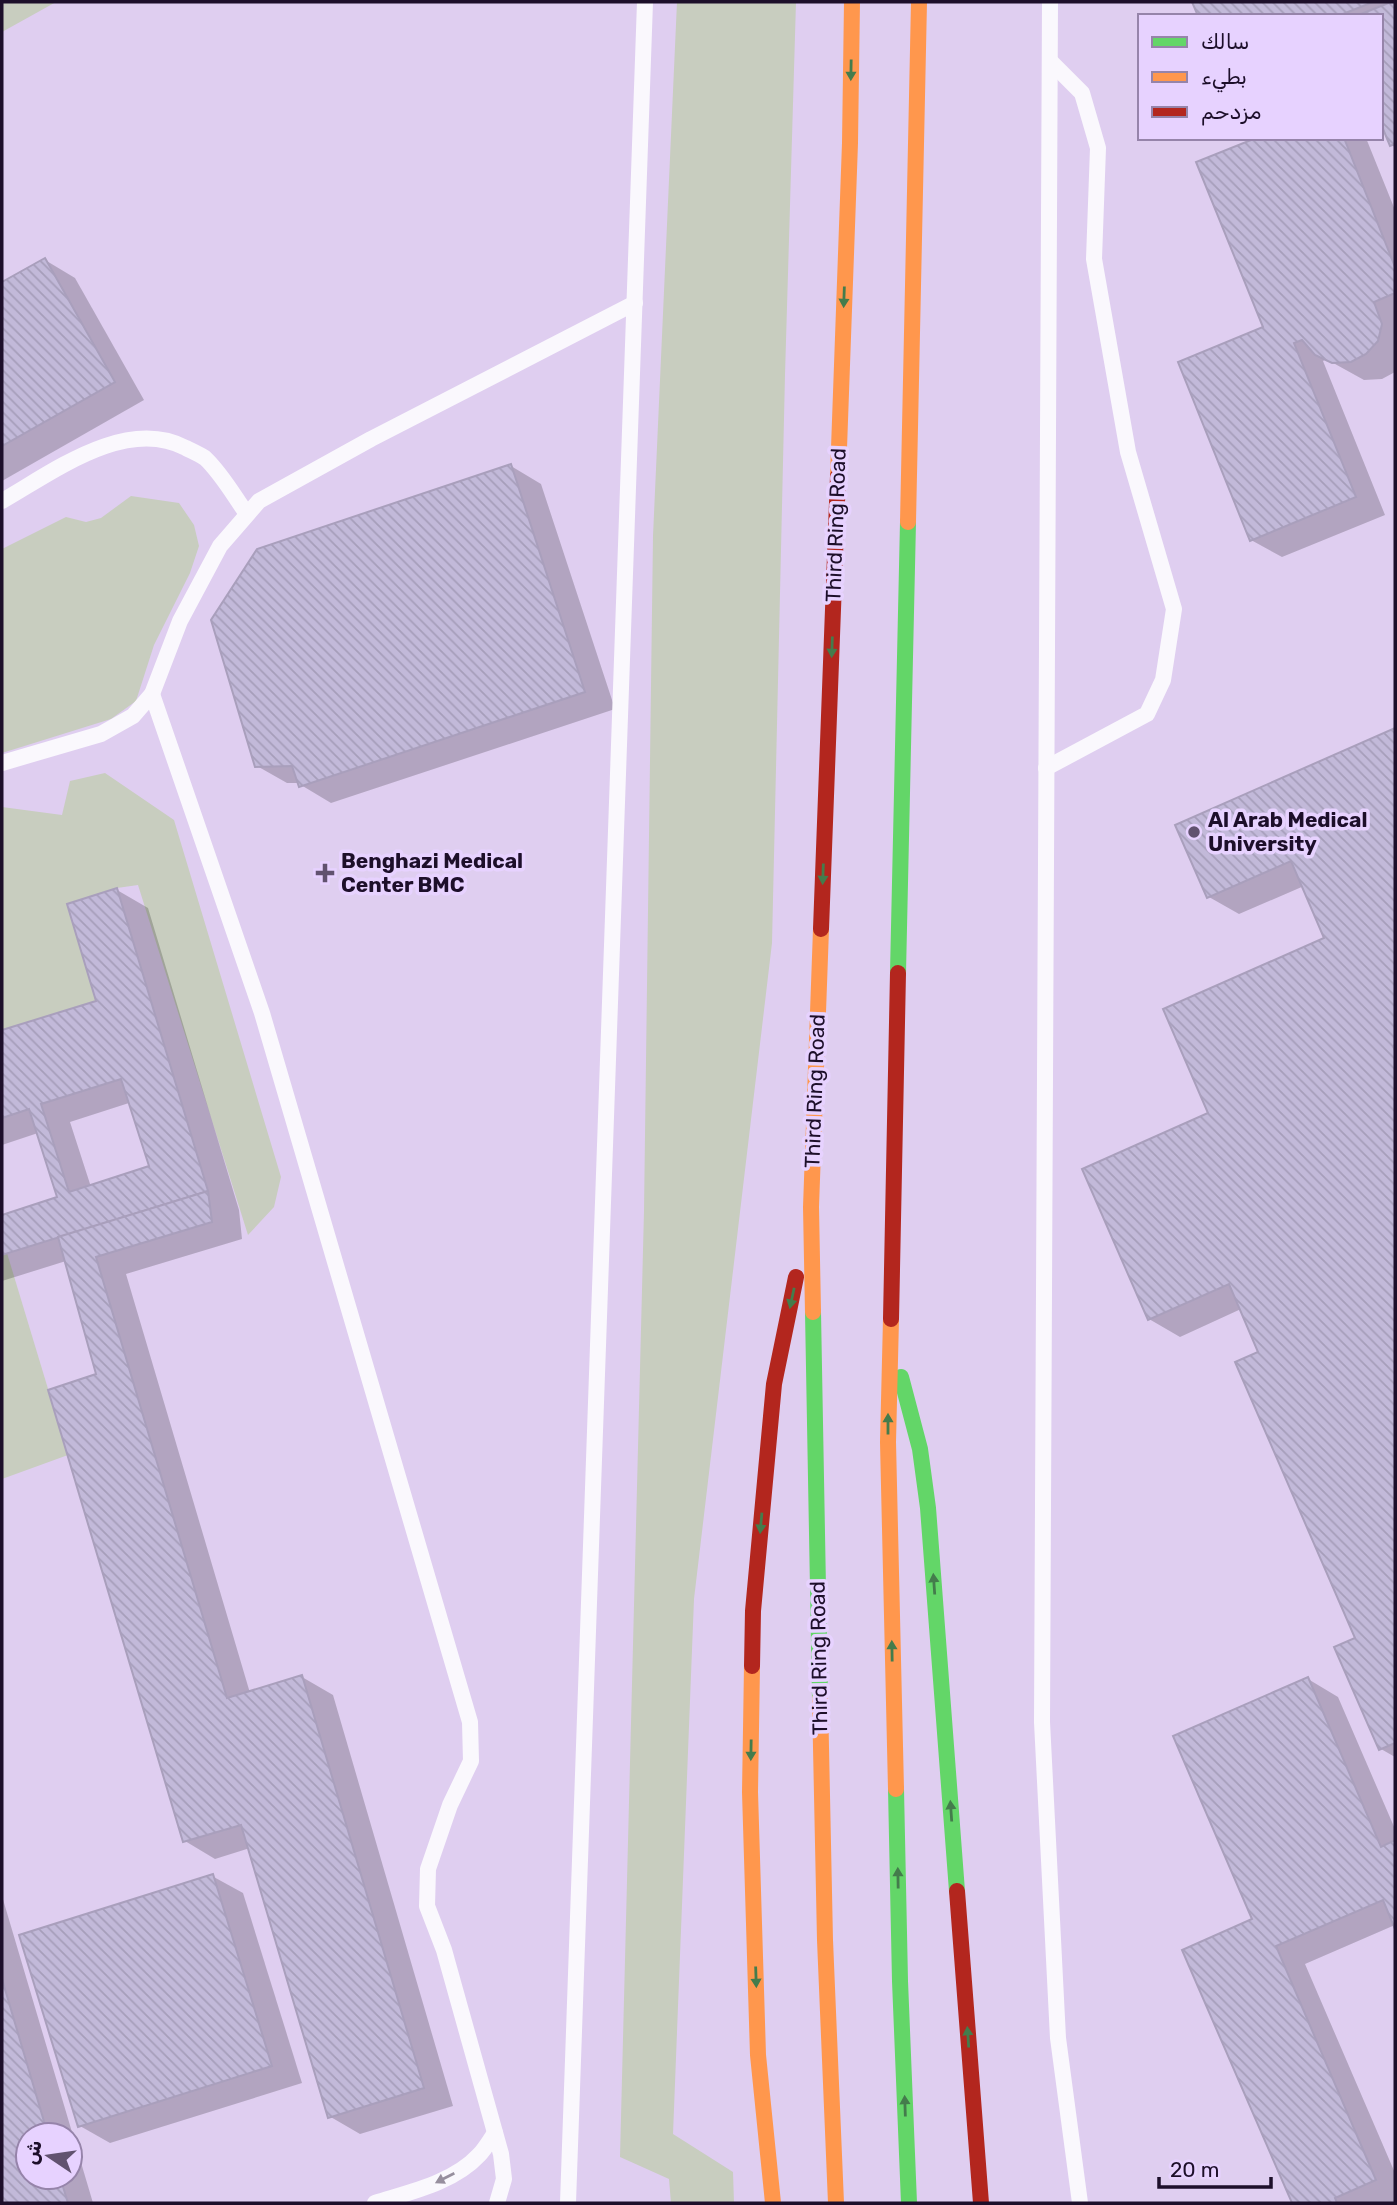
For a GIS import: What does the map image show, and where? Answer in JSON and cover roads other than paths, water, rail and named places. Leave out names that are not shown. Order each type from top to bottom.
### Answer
[{"type":"highway","name":"Third Ring Road","points":[[836,2203],[825,1940],[811,1207],[850,157],[852,2]]},
{"type":"highway","points":[[909,2203],[894,1760],[888,1441],[919,2]]},
{"type":"highway","points":[[773,2203],[758,2055],[750,1792],[753,1611],[774,1384],[811,1207]]},
{"type":"highway","points":[[889,1331],[920,1449],[928,1508],[981,2203]]},
{"type":"lane","points":[[568,2203],[645,2]]},
{"type":"lane","points":[[1050,2],[1042,1722],[1058,2038],[1080,2203]]},
{"type":"lane","points":[[1046,768],[1147,714],[1163,680],[1174,609],[1128,452],[1094,259],[1098,148],[1082,93],[1050,61]]},
{"type":"lane","points":[[2,763],[101,734],[133,716],[152,694],[185,610],[220,546],[259,501],[371,439],[635,303]]},
{"type":"lane","points":[[2,501],[95,449],[134,438],[174,441],[203,457],[247,514]]},
{"type":"lane","points":[[152,694],[261,1013],[470,1722],[471,1761],[450,1805],[428,1869],[427,1906],[444,1950],[501,2154],[504,2179],[497,2203]]},
{"type":"lane","points":[[375,2203],[431,2185],[461,2170],[479,2155],[495,2133]]},
{"type":"place","name":"Al Arab Medical University","points":[[1194,832]]},
{"type":"place","name":"Benghazi Medical Center BMC","points":[[325,873]]}]
